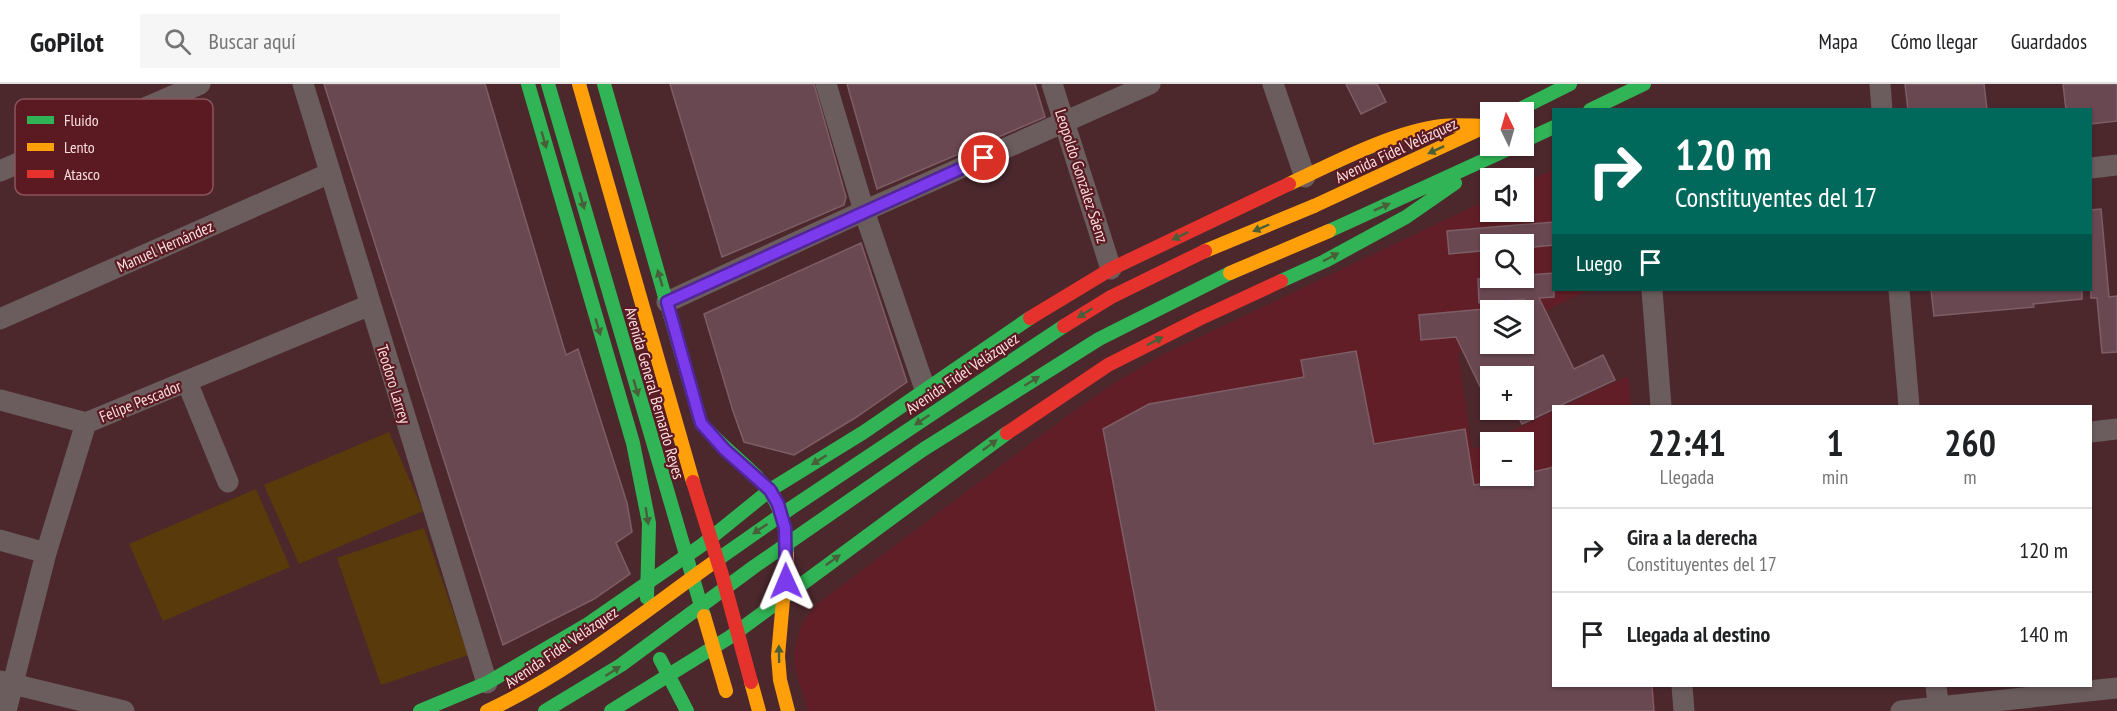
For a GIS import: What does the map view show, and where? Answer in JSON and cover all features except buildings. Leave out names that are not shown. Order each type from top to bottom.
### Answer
[{"type":"main road","points":[[528,84],[633,443],[649,523],[646,617],[649,632],[656,652],[687,711]]},
{"type":"main road","name":"Avenida General Bernardo Reyes","points":[[548,84],[729,701]]},
{"type":"main road","name":"Avenida General Bernardo Reyes","points":[[579,84],[690,472],[722,575],[759,711]]},
{"type":"main road","points":[[604,84],[667,302],[697,432],[724,449],[770,490],[778,504],[785,528],[787,568],[778,648],[782,692],[788,711]]},
{"type":"main road","points":[[1528,102],[1547,89],[1570,84]]},
{"type":"main road","points":[[1594,108],[1641,85]]},
{"type":"main road","points":[[420,711],[487,683],[562,640],[648,584],[702,545],[770,490],[864,432],[1023,322],[1111,269],[1357,152],[1419,131],[1443,126],[1480,125]]},
{"type":"main road","points":[[1534,136],[1552,128]]},
{"type":"main road","name":"Avenida Fidel Velázquez","points":[[487,711],[531,689],[801,501],[1026,350],[1112,297],[1192,257],[1314,206],[1480,130]]},
{"type":"main road","points":[[544,711],[621,665],[755,566],[924,449],[1099,339],[1210,282],[1494,156]]},
{"type":"main road","points":[[611,711],[730,637],[1023,421],[1108,365],[1199,319],[1325,261],[1406,217],[1444,192],[1477,164]]},
{"type":"main road","points":[[633,443],[642,451],[654,456],[667,456],[680,452],[697,432]]},
{"type":"main road","points":[[864,432],[853,452],[852,464],[858,485],[865,494],[880,503],[907,506]]},
{"type":"main road","points":[[537,654],[557,662],[572,678],[578,700],[577,711]]},
{"type":"street","points":[[166,99],[200,84]]},
{"type":"street","name":"Teodoro Larrey","points":[[303,84],[487,683]]},
{"type":"street","points":[[826,84],[864,211],[925,389]]},
{"type":"street","name":"Leopoldo González Sáenz","points":[[1052,84],[1111,269]]},
{"type":"street","points":[[667,302],[864,211],[1150,84]]},
{"type":"street","points":[[1274,84],[1305,177]]},
{"type":"street","points":[[1880,84],[1882,108]]},
{"type":"street","points":[[1640,108],[1641,85]]},
{"type":"street","points":[[0,171],[15,164]]},
{"type":"street","points":[[2092,168],[2117,165]]},
{"type":"street","name":"Manuel Hernández","points":[[0,318],[330,173]]},
{"type":"street","points":[[1652,291],[1662,405]]},
{"type":"street","points":[[1899,291],[1909,405]]},
{"type":"street","name":"Felipe Pescador","points":[[6,711],[6,682],[86,423],[370,305]]},
{"type":"street","points":[[187,382],[228,482]]},
{"type":"street","points":[[0,399],[86,423]]},
{"type":"street","points":[[2092,432],[2117,429]]},
{"type":"street","points":[[0,540],[46,553]]},
{"type":"street","points":[[6,682],[124,711]]},
{"type":"street","points":[[1682,687],[1684,711]]},
{"type":"street","points":[[1936,687],[1938,709]]},
{"type":"street","points":[[1901,711],[1938,709],[2117,688]]},
{"type":"shaded area","points":[[1552,170],[1552,291],[1587,291],[1534,316],[1534,300],[1480,300],[1480,342],[1458,353],[1472,449],[1480,445],[1480,486],[1534,486],[1534,432],[1509,432],[1552,412],[1552,687],[1654,687],[1656,711],[808,711],[795,668],[794,649],[802,624],[816,605],[1062,420],[1114,383],[1164,354],[1480,203],[1480,222],[1534,222],[1534,178]]},
{"type":"shaded area","points":[[1628,376],[1631,405],[1566,405]]},
{"type":"shaded area","points":[[389,432],[423,511],[299,564],[264,485]]},
{"type":"shaded area","points":[[256,489],[290,567],[163,621],[129,544]]},
{"type":"shaded area","points":[[424,528],[468,655],[381,685],[337,558]]},
{"type":"traffic: fast","points":[[528,84],[633,443],[649,523],[647,598]]},
{"type":"traffic: fast","points":[[548,84],[704,616]]},
{"type":"traffic: fast","points":[[604,84],[701,423],[760,480],[771,494],[780,511],[787,555]]},
{"type":"traffic: fast","points":[[1534,102],[1570,84]]},
{"type":"traffic: fast","points":[[1594,108],[1644,84]]},
{"type":"traffic: fast","points":[[1534,136],[1552,128]]},
{"type":"traffic: fast","points":[[1329,231],[1493,156]]},
{"type":"traffic: fast","points":[[1281,281],[1325,261],[1406,217],[1455,183]]},
{"type":"traffic: fast","points":[[545,711],[621,665],[755,566],[924,449],[1099,339],[1230,273]]},
{"type":"traffic: fast","points":[[420,711],[487,683],[588,624],[702,545],[770,490],[864,432],[1030,318]]},
{"type":"traffic: fast","points":[[714,562],[1064,326]]},
{"type":"traffic: fast","points":[[611,711],[730,637],[1007,433]]},
{"type":"traffic: fast","points":[[660,659],[687,711]]},
{"type":"traffic: slow","points":[[579,84],[693,482]]},
{"type":"traffic: slow","points":[[1289,184],[1383,141],[1442,126],[1480,126]]},
{"type":"traffic: slow","points":[[1314,206],[1480,129]]},
{"type":"traffic: slow","points":[[1205,251],[1314,206]]},
{"type":"traffic: slow","points":[[1230,273],[1329,231]]},
{"type":"traffic: slow","points":[[787,555],[778,656],[780,680],[788,711]]},
{"type":"traffic: slow","points":[[487,711],[576,661],[714,562]]},
{"type":"traffic: slow","points":[[704,616],[726,691]]},
{"type":"traffic: slow","points":[[751,682],[759,711]]},
{"type":"traffic: jam","points":[[1030,318],[1111,269],[1289,184]]},
{"type":"traffic: jam","points":[[1064,326],[1111,297],[1205,251]]},
{"type":"traffic: jam","points":[[1007,433],[1108,365],[1281,281]]},
{"type":"traffic: jam","points":[[693,482],[722,575],[751,682]]},
{"type":"route","points":[[786,581],[785,528],[778,504],[770,490],[724,449],[701,423],[667,302],[984,158]]}]
